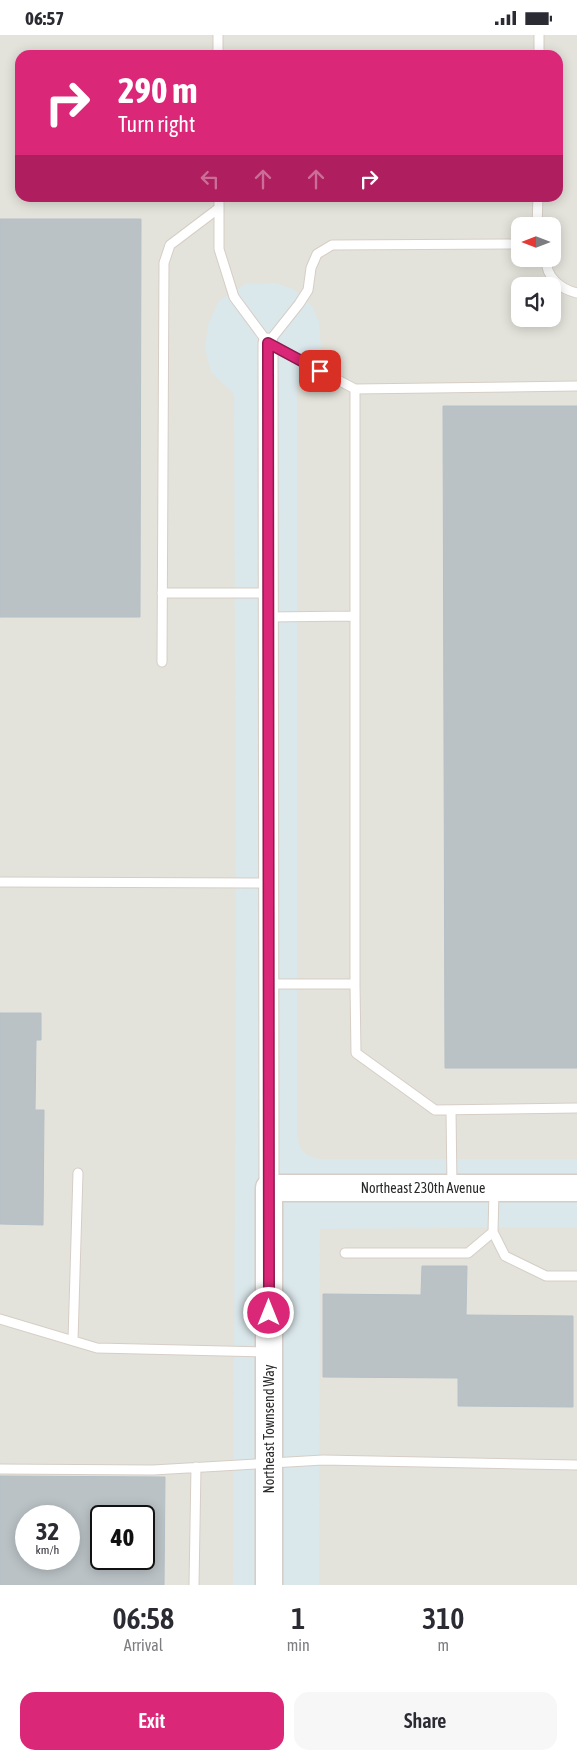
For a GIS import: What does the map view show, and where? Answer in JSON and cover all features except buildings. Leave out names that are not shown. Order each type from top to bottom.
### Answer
[{"type":"street","name":"Northeast Townsend Way","points":[[268,343],[269,1585]]},
{"type":"street","name":"Northeast 230th Avenue","points":[[269,1188],[577,1188]]},
{"type":"lane","points":[[218,35],[218,50]]},
{"type":"lane","points":[[539,35],[539,50]]},
{"type":"lane","points":[[219,202],[219,249],[234,297],[268,343],[355,389],[577,386]]},
{"type":"lane","points":[[537,217],[538,202]]},
{"type":"lane","points":[[162,661],[164,263],[170,245],[219,208]]},
{"type":"lane","points":[[268,343],[308,290],[311,267],[317,254],[332,245],[511,244]]},
{"type":"lane","points":[[546,267],[554,282],[568,291],[577,293]]},
{"type":"lane","points":[[355,389],[356,1053],[434,1110],[577,1108]]},
{"type":"lane","points":[[162,593],[268,593]]},
{"type":"lane","points":[[268,617],[355,617]]},
{"type":"lane","points":[[0,882],[268,883]]},
{"type":"lane","points":[[268,984],[355,984]]},
{"type":"lane","points":[[452,1110],[452,1188]]},
{"type":"lane","points":[[73,1340],[78,1173]]},
{"type":"lane","points":[[494,1188],[493,1232],[506,1256],[546,1277],[577,1276]]},
{"type":"lane","points":[[345,1253],[468,1253],[493,1232]]},
{"type":"lane","points":[[0,1319],[97,1348],[269,1352]]},
{"type":"lane","points":[[0,1469],[153,1469],[323,1460],[577,1465]]},
{"type":"lane","points":[[194,1585],[196,1467]]},
{"type":"shaded area","points":[[0,35],[577,35],[577,1159],[319,1159],[307,1155],[301,1149],[297,1136],[297,387],[311,373],[318,362],[321,346],[319,322],[312,306],[293,289],[275,283],[245,284],[219,301],[208,325],[205,349],[211,372],[234,394],[236,930],[233,1585],[0,1585]]},
{"type":"shaded area","points":[[577,1227],[577,1585],[319,1585],[320,1229]]},
{"type":"route","points":[[269,1313],[268,343],[320,371]]}]
